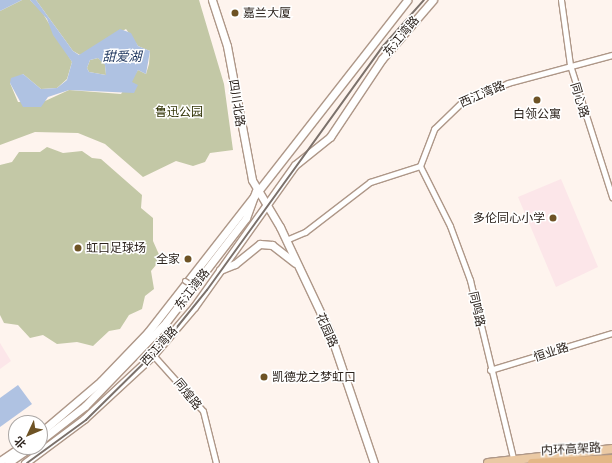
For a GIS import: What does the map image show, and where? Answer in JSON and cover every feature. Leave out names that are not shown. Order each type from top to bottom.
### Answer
[{"type":"highway","name":"内环高架路","points":[[532,463],[612,459]]},
{"type":"main road","name":"四川北路","points":[[212,0],[226,46],[247,164],[256,189],[266,203]]},
{"type":"main road","name":"东江湾路","points":[[48,426],[101,381],[148,332],[256,189],[407,0]]},
{"type":"main road","name":"东江湾路","points":[[266,203],[297,162],[330,137],[382,59],[433,0]]},
{"type":"main road","name":"东江湾路","points":[[48,434],[85,406],[166,322],[246,218],[256,189]]},
{"type":"main road","name":"花园路","points":[[266,203],[286,240],[337,352],[374,463]]},
{"type":"main road","name":"西江湾路","points":[[25,463],[84,419],[153,355],[220,270],[266,203]]},
{"type":"main road","points":[[220,270],[235,264],[260,244],[280,250],[297,264]]},
{"type":"main road","points":[[488,463],[514,458],[612,449]]},
{"type":"main road","points":[[0,461],[9,455]]},
{"type":"main road","points":[[8,463],[20,455]]},
{"type":"street","name":"同心路","points":[[561,0],[570,65],[612,197]]},
{"type":"street","name":"西江湾路","points":[[420,166],[432,133],[454,107],[495,88],[570,65],[612,55]]},
{"type":"street","points":[[286,240],[305,232],[370,182],[420,166]]},
{"type":"street","name":"同鸣路","points":[[420,166],[450,226],[470,280],[490,370],[514,458]]},
{"type":"street","points":[[185,281],[195,287]]},
{"type":"street","name":"恒业路","points":[[490,370],[612,333]]},
{"type":"street","name":"同煌路","points":[[153,355],[170,371],[197,402],[211,438],[216,463]]},
{"type":"shaded area","name":"多伦同心小学","points":[[561,179],[598,267],[556,287],[518,197]]},
{"type":"shaded area","points":[[0,343],[11,361],[0,369]]},
{"type":"green space","name":"鲁迅公园","points":[[22,0],[30,0],[42,12],[72,62],[67,79],[57,88],[41,89],[23,74],[10,83],[18,102],[45,101],[69,90],[121,94],[138,70],[146,74],[149,64],[150,51],[138,46],[126,29],[80,55],[73,51],[36,0],[199,0],[224,84],[233,150],[210,153],[205,162],[193,166],[176,161],[143,177],[105,144],[78,133],[35,132],[0,145],[0,11]]},
{"type":"green space","points":[[98,58],[105,64],[106,75],[89,72],[87,68],[90,60]]},
{"type":"green space","name":"虹口足球场","points":[[47,147],[63,153],[82,151],[92,158],[101,159],[142,195],[141,208],[153,218],[153,241],[161,259],[151,271],[154,289],[145,296],[142,309],[129,315],[120,329],[109,331],[93,346],[77,342],[57,344],[43,335],[30,338],[18,325],[4,323],[0,315],[0,165],[12,162],[19,152],[40,152]]},
{"type":"water","points":[[0,0],[22,0],[0,11]]},
{"type":"water","name":"甜爱湖","points":[[30,0],[36,0],[73,51],[79,55],[120,29],[131,33],[138,46],[150,51],[146,74],[138,70],[132,82],[138,85],[134,93],[69,90],[48,97],[41,107],[23,107],[10,83],[11,78],[23,74],[41,89],[57,88],[67,80],[72,62],[53,35],[47,19]],"holes":[[[98,58],[105,65],[106,75],[89,72],[87,68],[90,60]]]},
{"type":"water","points":[[18,385],[32,404],[17,415],[8,415],[8,421],[0,427],[0,398]]},
{"type":"railway","points":[[27,463],[86,420],[165,342],[207,290],[384,45],[424,0]]},
{"type":"place","name":"嘉兰大厦","points":[[235,13]]},
{"type":"place","name":"白领公寓","points":[[537,100]]},
{"type":"place","name":"多伦同心小学","points":[[553,218]]},
{"type":"place","name":"虹口足球场","points":[[78,248]]},
{"type":"place","name":"全家","points":[[188,259]]},
{"type":"place","name":"凯德龙之梦虹口","points":[[264,377]]}]
